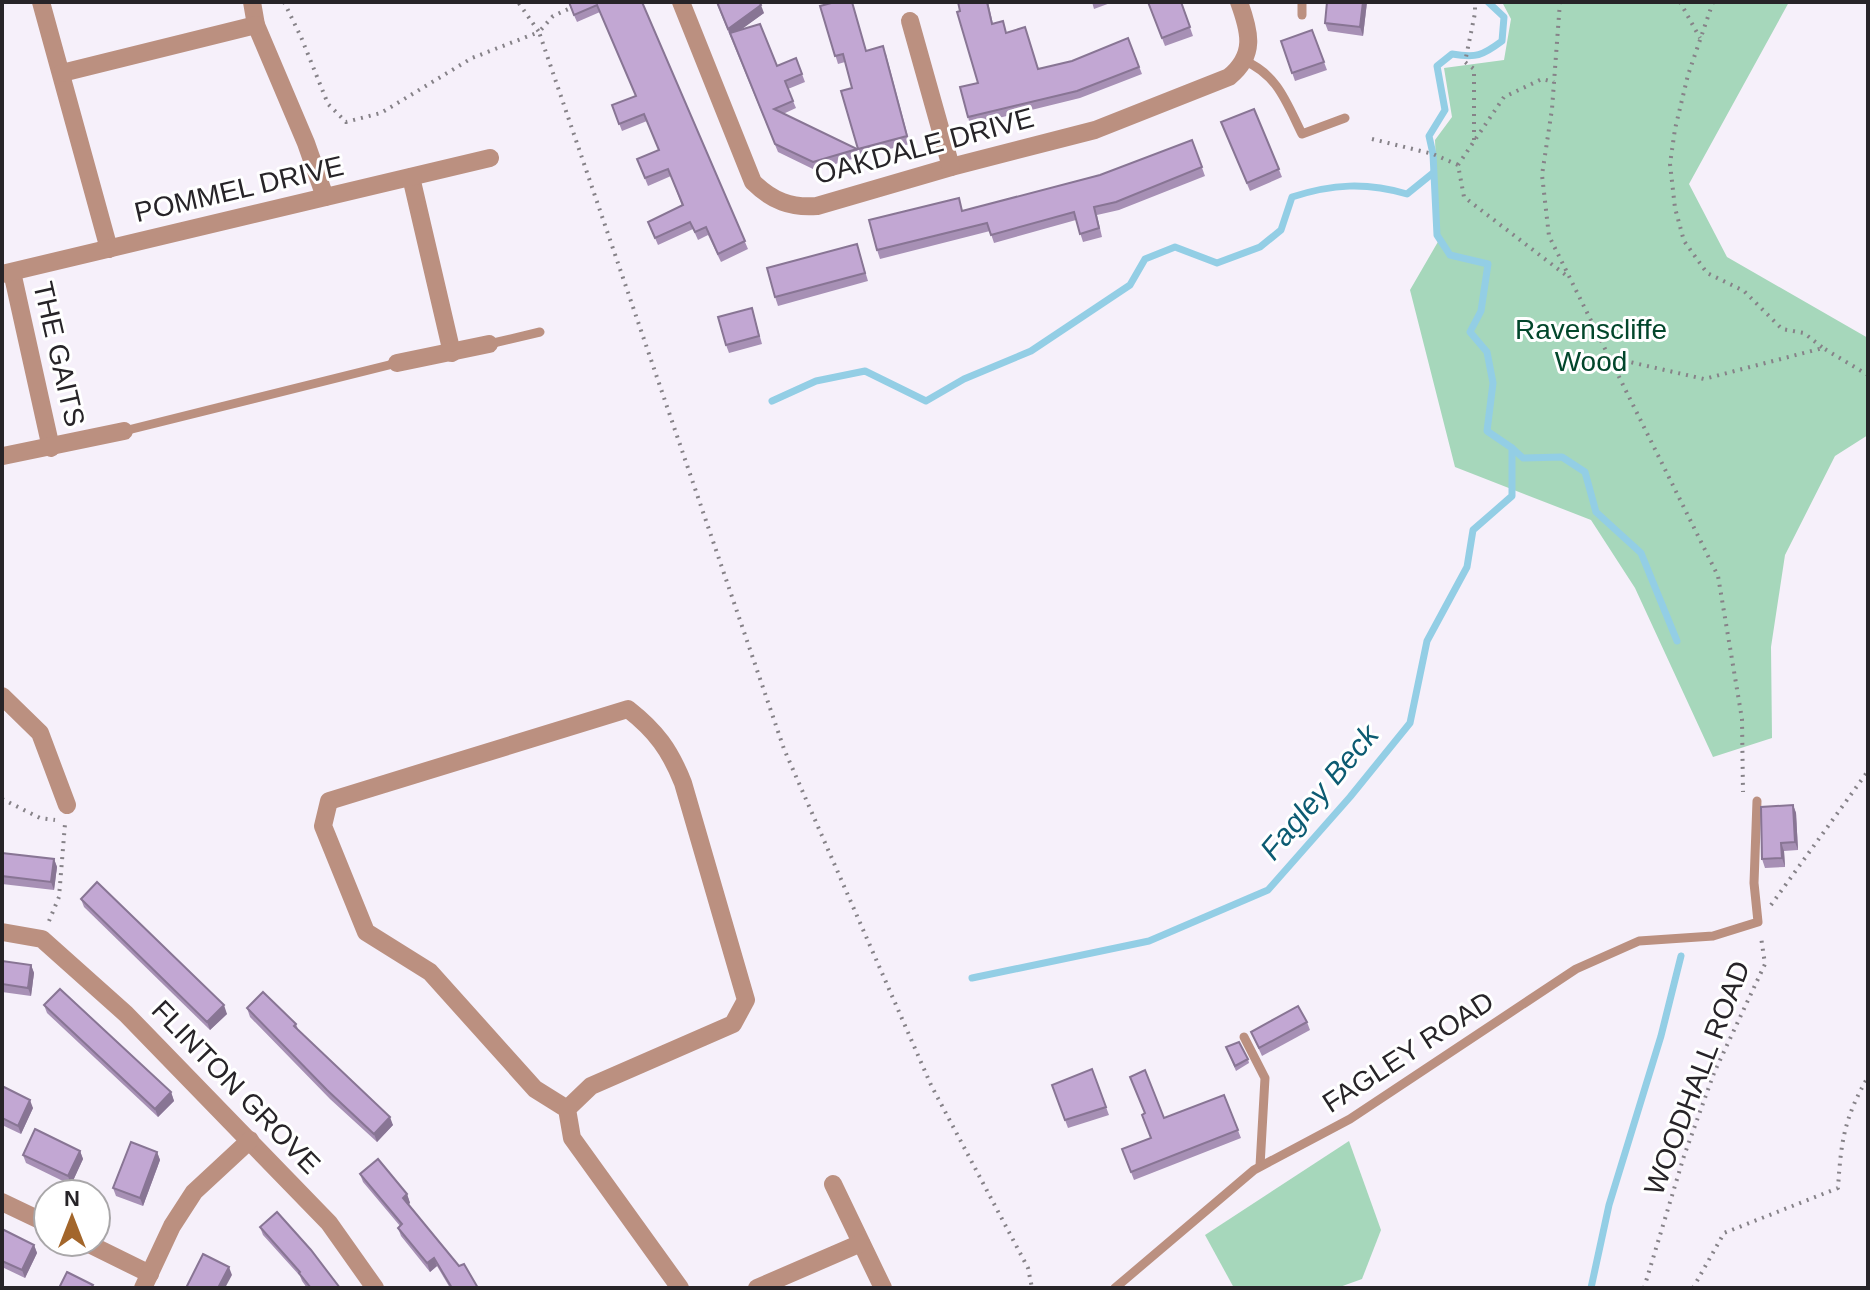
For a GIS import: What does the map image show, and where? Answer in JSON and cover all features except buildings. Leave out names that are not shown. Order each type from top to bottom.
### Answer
[{"type":"street","points":[[41,2],[109,249]]},
{"type":"street","points":[[252,2],[256,25],[306,143],[325,197]]},
{"type":"street","name":"OAKDALE DRIVE","points":[[681,2],[753,182],[775,200],[789,205],[817,206],[1095,130],[1229,77],[1245,61]]},
{"type":"street","points":[[1239,2],[1250,39],[1245,61]]},
{"type":"street","points":[[910,21],[951,167]]},
{"type":"street","points":[[62,73],[256,25]]},
{"type":"street","name":"POMMEL DRIVE","points":[[7,273],[490,158]]},
{"type":"street","points":[[411,177],[452,353]]},
{"type":"street","name":"THE GAITS","points":[[7,273],[51,448]]},
{"type":"street","points":[[397,363],[489,344]]},
{"type":"street","points":[[2,456],[124,431]]},
{"type":"street","points":[[2,696],[40,733],[66,814]]},
{"type":"street","points":[[567,1109],[591,1086],[733,1024],[746,1000],[683,783],[671,753],[645,722],[628,709],[329,801],[323,826],[366,932],[430,972],[535,1089],[567,1109],[572,1138],[680,1288]]},
{"type":"street","points":[[2,932],[42,939]]},
{"type":"street","name":"FLINTON GROVE","points":[[42,939],[126,1014],[250,1140],[329,1223],[375,1288]]},
{"type":"street","points":[[110,1258],[147,1281],[172,1226],[194,1192],[250,1140]]},
{"type":"street","points":[[833,1184],[883,1288]]},
{"type":"street","points":[[2,1202],[32,1216]]},
{"type":"street","points":[[757,1288],[861,1243]]},
{"type":"lane","points":[[1302,2],[1302,15]]},
{"type":"lane","points":[[1245,61],[1266,72],[1275,81],[1302,134],[1345,118]]},
{"type":"lane","points":[[489,344],[540,332]]},
{"type":"lane","points":[[124,431],[397,363]]},
{"type":"lane","points":[[1757,801],[1754,883],[1758,922]]},
{"type":"lane","name":"FAGLEY ROAD","points":[[1115,1288],[1260,1166],[1350,1119],[1576,969],[1639,941],[1713,936],[1758,922]]},
{"type":"lane","points":[[1244,1037],[1265,1078],[1260,1166]]},
{"type":"path","points":[[284,2],[328,104],[346,122],[381,113],[472,58],[539,32],[553,16],[579,5]]},
{"type":"path","points":[[518,2],[539,32],[784,749],[931,1085],[1028,1268],[1032,1288]]},
{"type":"path","points":[[1474,140],[1474,69],[1465,62],[1475,2]]},
{"type":"path","points":[[1560,2],[1542,175],[1549,236],[1718,576],[1742,719],[1743,806]]},
{"type":"path","points":[[1680,2],[1700,38]]},
{"type":"path","points":[[1715,2],[1700,38],[1675,129],[1670,164],[1675,208],[1684,241],[1707,273],[1744,291],[1782,329],[1804,333],[1868,375]]},
{"type":"path","points":[[1554,82],[1542,79],[1504,97],[1458,165],[1464,197],[1569,277]]},
{"type":"path","points":[[1372,139],[1433,154],[1458,165]]},
{"type":"path","points":[[1607,357],[1704,379],[1823,348]]},
{"type":"path","points":[[1758,922],[1868,771]]},
{"type":"path","points":[[2,799],[40,818],[66,814],[59,897],[42,939]]},
{"type":"path","name":"WOODHALL ROAD","points":[[1644,1288],[1684,1156],[1714,1073],[1765,964],[1758,922]]},
{"type":"path","points":[[1693,1288],[1724,1233],[1838,1188],[1841,1145],[1851,1105],[1868,1077]]},
{"type":"green space","name":"Ravenscliffe Wood","points":[[1502,2],[1789,2],[1689,184],[1727,257],[1868,338],[1868,435],[1835,456],[1785,555],[1771,647],[1772,738],[1713,757],[1635,588],[1591,520],[1455,467],[1410,290],[1439,240],[1435,140],[1452,117],[1444,68],[1504,60],[1511,19]]},
{"type":"green space","points":[[1349,1141],[1381,1230],[1362,1279],[1337,1288],[1234,1288],[1205,1235]]},
{"type":"waterway","name":"Fagley Beck","points":[[972,978],[1149,941],[1268,890],[1410,723],[1427,641],[1467,567],[1473,530],[1512,496],[1512,448],[1487,431],[1493,383],[1487,352],[1470,332],[1481,311],[1488,264],[1450,255],[1437,235],[1433,154],[1429,136],[1445,110],[1437,66],[1452,54],[1478,55],[1502,41],[1504,17],[1488,2]]},
{"type":"waterway","name":"Fagley Beck","points":[[772,401],[816,381],[865,371],[926,401],[964,379],[1031,351],[1130,285],[1145,259],[1175,247],[1217,263],[1260,247],[1281,230],[1292,197],[1349,186],[1407,194],[1433,173]]},
{"type":"waterway","name":"Fagley Beck","points":[[1512,448],[1523,458],[1562,457],[1585,472],[1596,512],[1641,553],[1677,641]]},
{"type":"waterway","name":"Fagley Beck","points":[[1591,1288],[1609,1205],[1661,1036],[1681,956]]}]
